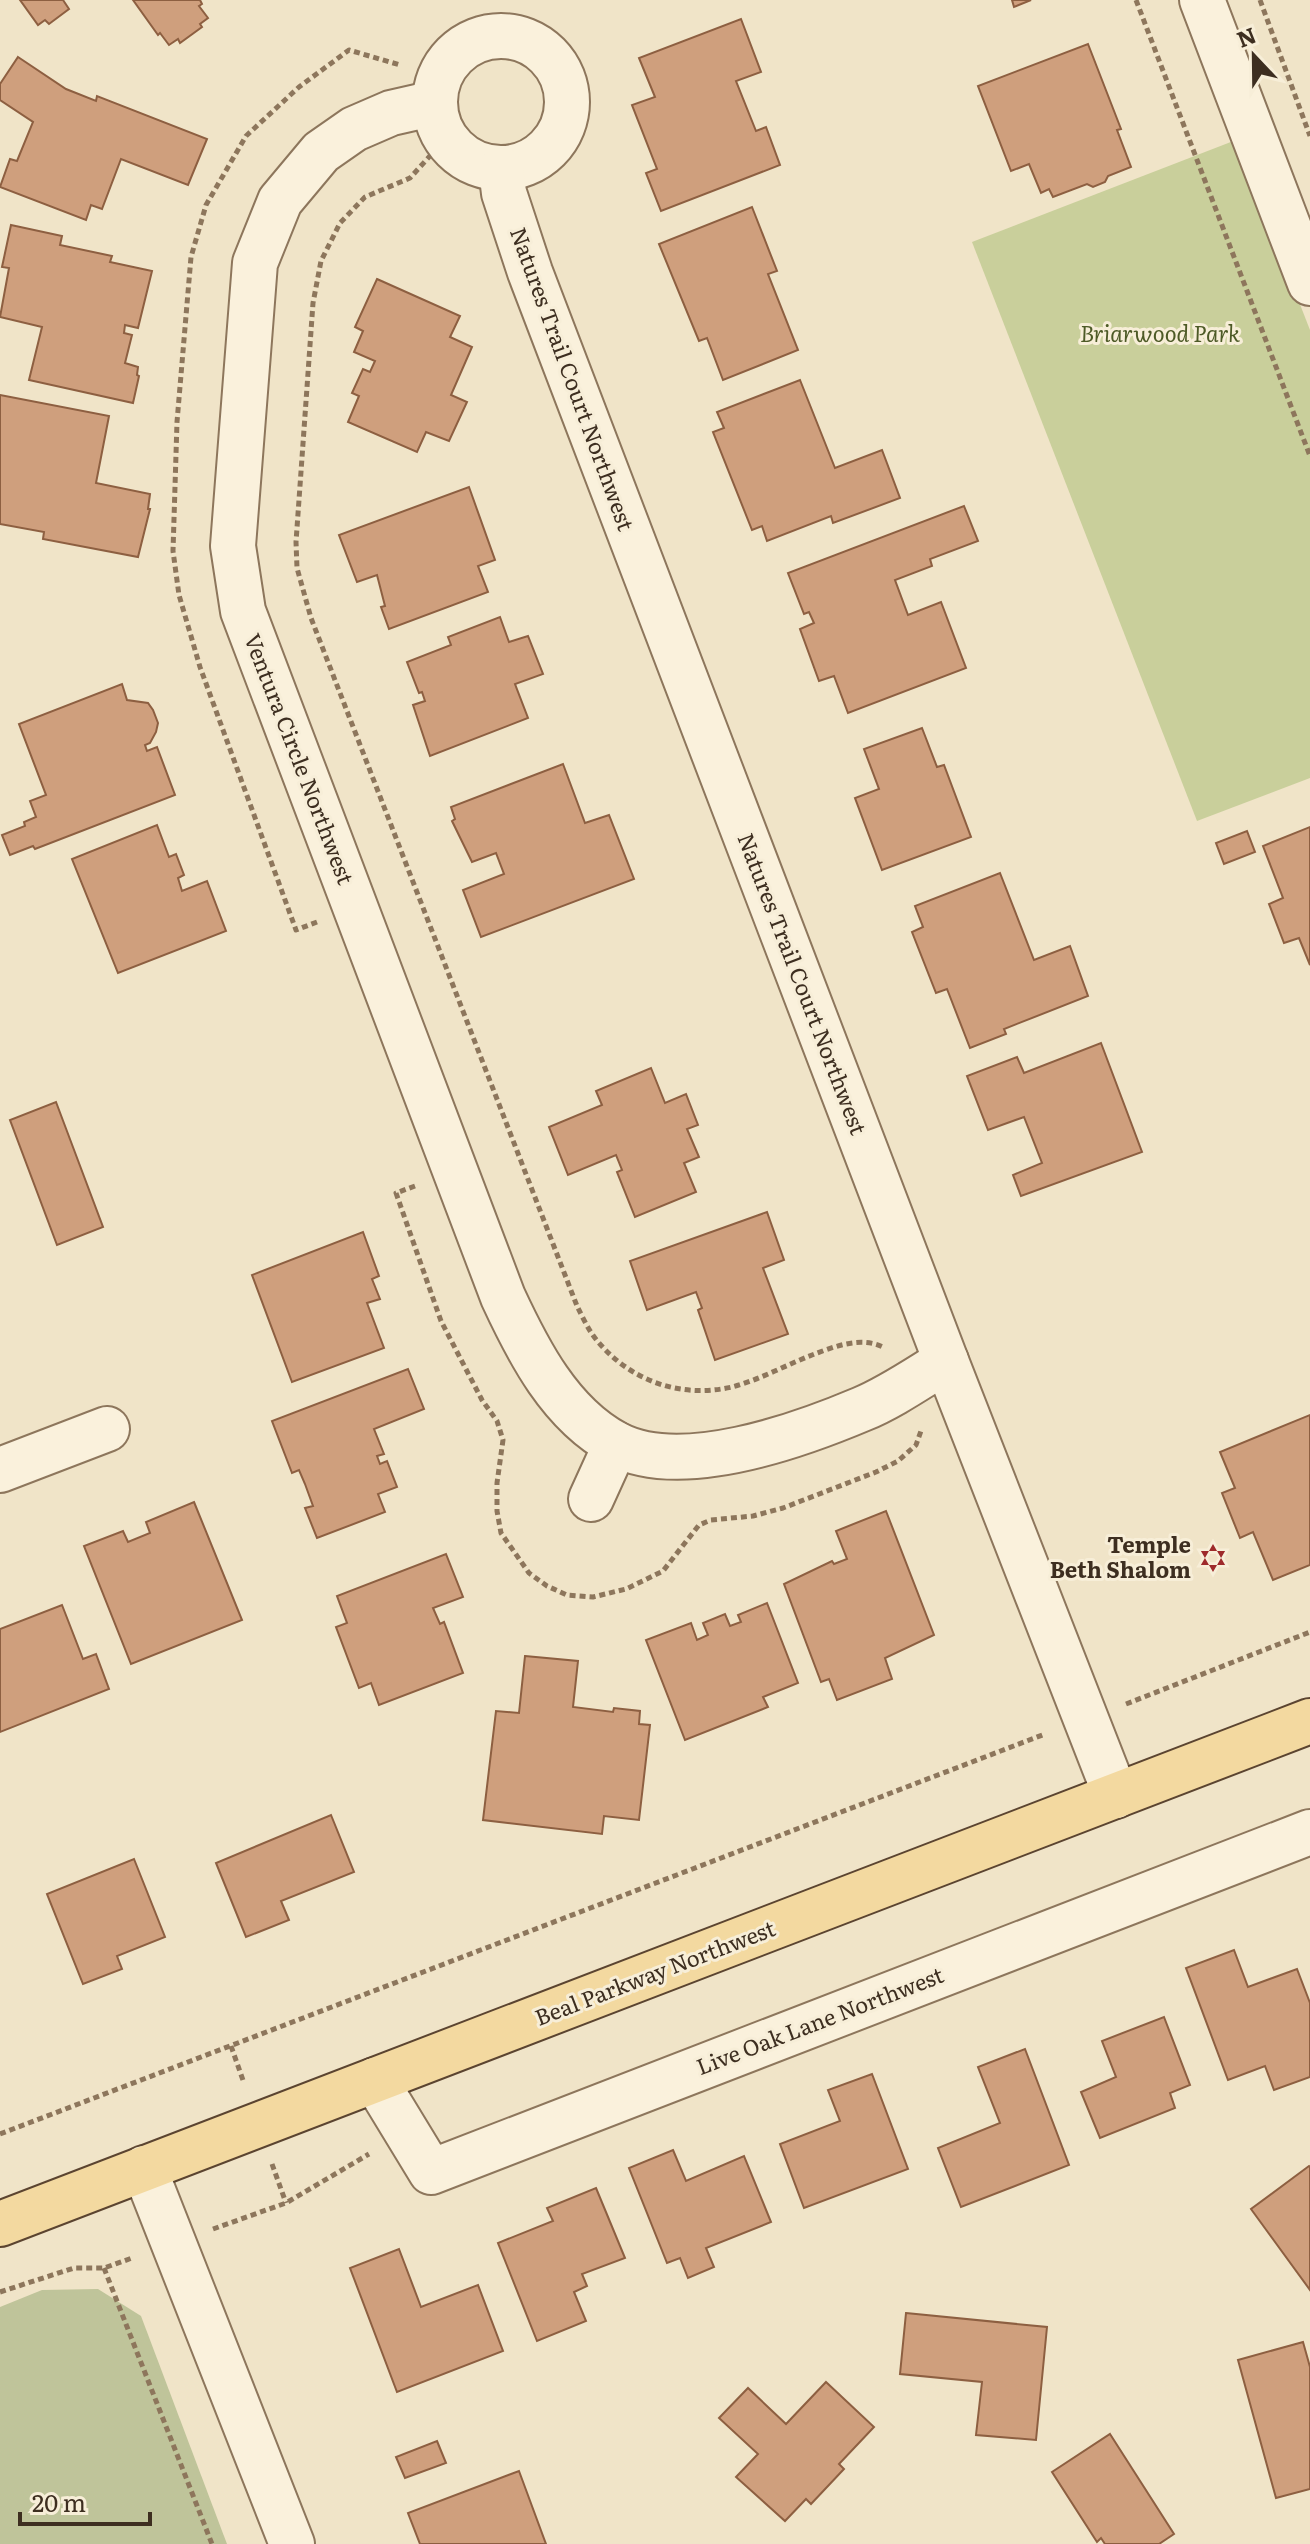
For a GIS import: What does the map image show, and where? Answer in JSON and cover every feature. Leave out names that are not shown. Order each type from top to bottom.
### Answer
[{"type":"main road","name":"Beal Parkway Northwest","points":[[0,2224],[1310,1721]]},
{"type":"street","points":[[1202,0],[1310,283]]},
{"type":"street","points":[[501,36],[526,41],[548,55],[563,76],[568,102],[563,128],[549,149],[527,164],[501,169],[476,164],[454,150],[440,120],[440,77],[454,55],[475,41],[501,36]]},
{"type":"street","name":"Ventura Circle Northwest","points":[[440,120],[391,113],[354,129],[321,152],[280,201],[255,263],[233,546],[243,611],[503,1297],[529,1352],[588,1425],[616,1444],[652,1456],[703,1455],[761,1445],[863,1409],[929,1372]]},
{"type":"street","name":"Natures Trail Court Northwest","points":[[501,169],[504,193],[530,272],[929,1372],[1086,1719],[1116,1796]]},
{"type":"street","points":[[0,1470],[107,1429]]},
{"type":"street","points":[[591,1499],[616,1444]]},
{"type":"street","name":"Live Oak Lane Northwest","points":[[375,2080],[431,2172],[1310,1832]]},
{"type":"street","points":[[144,2168],[292,2544]]},
{"type":"path","points":[[1136,0],[1310,456]]},
{"type":"path","points":[[1260,0],[1310,136]]},
{"type":"path","points":[[440,120],[429,160],[410,178],[365,197],[340,223],[321,261],[313,303],[296,542],[297,568],[311,618],[577,1306],[594,1337],[640,1378],[664,1386],[697,1390],[732,1387],[826,1349],[852,1342],[878,1344],[929,1372],[921,1431],[916,1445],[898,1461],[876,1472],[783,1508],[753,1516],[711,1520],[699,1525],[663,1571],[626,1589],[593,1597],[567,1595],[547,1586],[529,1573],[501,1533],[497,1483],[503,1440],[497,1421],[482,1400],[441,1321],[396,1193],[455,1170]]},
{"type":"path","points":[[0,2134],[1310,1632]]},
{"type":"path","points":[[0,2292],[74,2268],[104,2268],[212,2544]]},
{"type":"green space","name":"Briarwood Park","points":[[1236,140],[1310,330],[1310,778],[1197,821],[972,242]]},
{"type":"green space","points":[[98,2289],[141,2316],[227,2544],[0,2544],[0,2307],[42,2290]]},
{"type":"building","points":[[20,0],[63,0],[69,9],[49,24],[45,20],[38,25]]},
{"type":"building","points":[[133,0],[200,0],[202,4],[199,6],[208,18],[200,24],[202,27],[180,43],[178,39],[169,45]]},
{"type":"building","points":[[1012,0],[1031,0],[1014,7]]},
{"type":"building","points":[[741,19],[761,72],[736,81],[756,131],[766,127],[780,165],[661,211],[646,173],[657,169],[632,105],[655,97],[639,58]]},
{"type":"building","points":[[1088,44],[1121,129],[1117,130],[1131,167],[1108,176],[1105,182],[1093,187],[1087,184],[1053,197],[1049,189],[1041,193],[1029,164],[1011,171],[978,86]]},
{"type":"building","points":[[18,57],[66,89],[96,101],[97,96],[207,139],[188,185],[121,159],[102,209],[91,205],[86,220],[0,187],[10,159],[17,161],[33,122],[0,100],[0,84]]},
{"type":"building","points":[[752,207],[777,271],[768,274],[798,350],[723,380],[707,338],[699,341],[659,244]]},
{"type":"building","points":[[11,225],[62,236],[60,245],[112,256],[110,262],[152,271],[138,328],[125,325],[124,333],[132,335],[125,363],[138,367],[139,376],[133,403],[29,380],[42,327],[0,317],[9,268],[2,267]]},
{"type":"building","points":[[377,279],[460,316],[450,337],[472,347],[451,395],[467,402],[449,441],[426,432],[417,452],[348,422],[359,396],[352,393],[363,369],[370,372],[375,361],[354,352],[363,331],[355,327]]},
{"type":"building","points":[[800,380],[835,468],[882,450],[900,498],[833,523],[831,516],[767,541],[762,526],[752,530],[713,432],[724,428],[717,412]]},
{"type":"building","points":[[0,395],[109,416],[96,483],[150,494],[150,509],[138,557],[43,539],[44,532],[0,524]]},
{"type":"building","points":[[469,487],[495,560],[478,566],[488,592],[389,629],[381,607],[385,606],[377,575],[357,582],[339,535]]},
{"type":"building","points":[[964,506],[978,541],[930,559],[932,566],[895,580],[908,615],[941,602],[966,668],[848,713],[834,676],[819,681],[800,629],[814,623],[809,612],[804,614],[788,573]]},
{"type":"building","points":[[500,617],[509,642],[528,636],[543,674],[515,684],[528,718],[430,756],[413,705],[425,701],[407,662],[451,645],[448,637]]},
{"type":"building","points":[[122,684],[127,700],[148,703],[153,710],[158,723],[156,732],[150,743],[145,745],[147,751],[157,747],[175,795],[35,849],[33,846],[10,855],[2,835],[25,826],[24,822],[36,817],[30,801],[46,795],[19,724]]},
{"type":"building","points":[[922,728],[937,767],[944,765],[971,837],[882,870],[855,798],[879,789],[864,749]]},
{"type":"building","points":[[563,764],[585,823],[609,815],[634,879],[481,937],[463,890],[504,874],[496,853],[472,862],[452,821],[455,819],[451,807]]},
{"type":"building","points":[[157,825],[169,857],[176,854],[184,875],[178,878],[182,891],[207,881],[226,931],[118,973],[72,859]]},
{"type":"building","points":[[1310,827],[1310,965],[1299,938],[1284,943],[1269,904],[1283,898],[1263,846]]},
{"type":"building","points":[[1247,831],[1255,852],[1224,864],[1216,843]]},
{"type":"building","points":[[1000,873],[1034,960],[1070,946],[1088,996],[1004,1029],[1006,1034],[970,1048],[947,989],[936,993],[912,932],[923,927],[915,906]]},
{"type":"building","points":[[1101,1043],[1142,1152],[1021,1196],[1013,1175],[1042,1163],[1024,1117],[988,1130],[967,1076],[1017,1057],[1024,1073]]},
{"type":"building","points":[[651,1068],[665,1103],[686,1094],[698,1125],[687,1129],[699,1157],[684,1163],[696,1192],[635,1217],[617,1172],[622,1170],[616,1155],[568,1175],[549,1127],[602,1105],[596,1091]]},
{"type":"building","points":[[56,1102],[103,1227],[57,1245],[10,1120]]},
{"type":"building","points":[[767,1212],[784,1260],[763,1268],[788,1334],[715,1360],[698,1310],[702,1308],[696,1292],[647,1310],[630,1261]]},
{"type":"building","points":[[363,1232],[379,1276],[372,1279],[380,1299],[367,1303],[384,1348],[292,1382],[252,1275]]},
{"type":"building","points":[[408,1369],[424,1409],[374,1429],[384,1454],[377,1456],[380,1464],[387,1461],[397,1487],[378,1494],[385,1512],[317,1538],[305,1508],[313,1506],[305,1484],[299,1470],[292,1473],[272,1421]]},
{"type":"building","points":[[1310,1415],[1310,1565],[1273,1580],[1253,1532],[1240,1538],[1222,1493],[1235,1488],[1220,1452]]},
{"type":"building","points":[[194,1502],[242,1620],[131,1664],[84,1546],[123,1531],[128,1542],[150,1533],[146,1522]]},
{"type":"building","points":[[886,1511],[934,1635],[885,1658],[892,1679],[837,1700],[829,1679],[821,1682],[784,1584],[832,1561],[834,1564],[847,1559],[836,1531]]},
{"type":"building","points":[[446,1554],[463,1597],[433,1608],[440,1624],[444,1622],[463,1673],[379,1705],[371,1683],[359,1688],[336,1627],[347,1623],[337,1596]]},
{"type":"building","points":[[767,1603],[798,1683],[763,1697],[768,1707],[685,1740],[646,1640],[691,1623],[697,1640],[708,1635],[703,1623],[725,1614],[730,1626],[741,1622],[738,1615]]},
{"type":"building","points":[[62,1605],[83,1659],[96,1654],[109,1689],[0,1732],[0,1629]]},
{"type":"building","points":[[525,1656],[578,1661],[573,1707],[613,1712],[614,1708],[640,1711],[639,1724],[650,1725],[639,1820],[604,1816],[602,1834],[483,1820],[496,1711],[519,1713]]},
{"type":"building","points":[[331,1815],[354,1872],[281,1901],[289,1920],[246,1937],[216,1863]]},
{"type":"building","points":[[134,1859],[165,1937],[117,1956],[122,1969],[83,1984],[47,1894]]},
{"type":"building","points":[[1234,1950],[1248,1987],[1297,1969],[1310,2003],[1310,2077],[1274,2090],[1265,2066],[1228,2080],[1186,1968]]},
{"type":"building","points":[[1164,2017],[1190,2085],[1170,2093],[1175,2108],[1100,2138],[1081,2092],[1116,2077],[1102,2041]]},
{"type":"building","points":[[1025,2049],[1069,2165],[961,2207],[938,2148],[1000,2123],[978,2067]]},
{"type":"building","points":[[872,2074],[908,2169],[804,2208],[780,2144],[840,2121],[828,2090]]},
{"type":"building","points":[[673,2150],[686,2181],[744,2156],[771,2222],[706,2248],[714,2267],[688,2278],[680,2258],[667,2263],[629,2168]]},
{"type":"building","points":[[1310,2167],[1310,2290],[1251,2209]]},
{"type":"building","points":[[596,2188],[625,2258],[582,2274],[587,2286],[574,2292],[586,2321],[537,2341],[498,2243],[553,2221],[547,2208]]},
{"type":"building","points":[[399,2249],[421,2307],[478,2285],[503,2351],[397,2392],[350,2268]]},
{"type":"building","points":[[906,2313],[1047,2327],[1036,2440],[976,2435],[982,2382],[900,2374]]},
{"type":"building","points":[[1303,2342],[1310,2367],[1310,2489],[1276,2498],[1238,2360]]},
{"type":"building","points":[[826,2382],[874,2427],[839,2464],[844,2469],[811,2504],[806,2499],[785,2521],[736,2477],[758,2454],[719,2418],[748,2388],[786,2424]]},
{"type":"building","points":[[1110,2434],[1174,2534],[1159,2544],[1105,2544],[1101,2538],[1097,2542],[1052,2472]]},
{"type":"building","points":[[437,2441],[446,2463],[405,2478],[396,2457]]},
{"type":"building","points":[[519,2471],[546,2544],[420,2544],[408,2513]]},
{"type":"place","name":"Temple Beth Shalom","points":[[1213,1558]]}]
